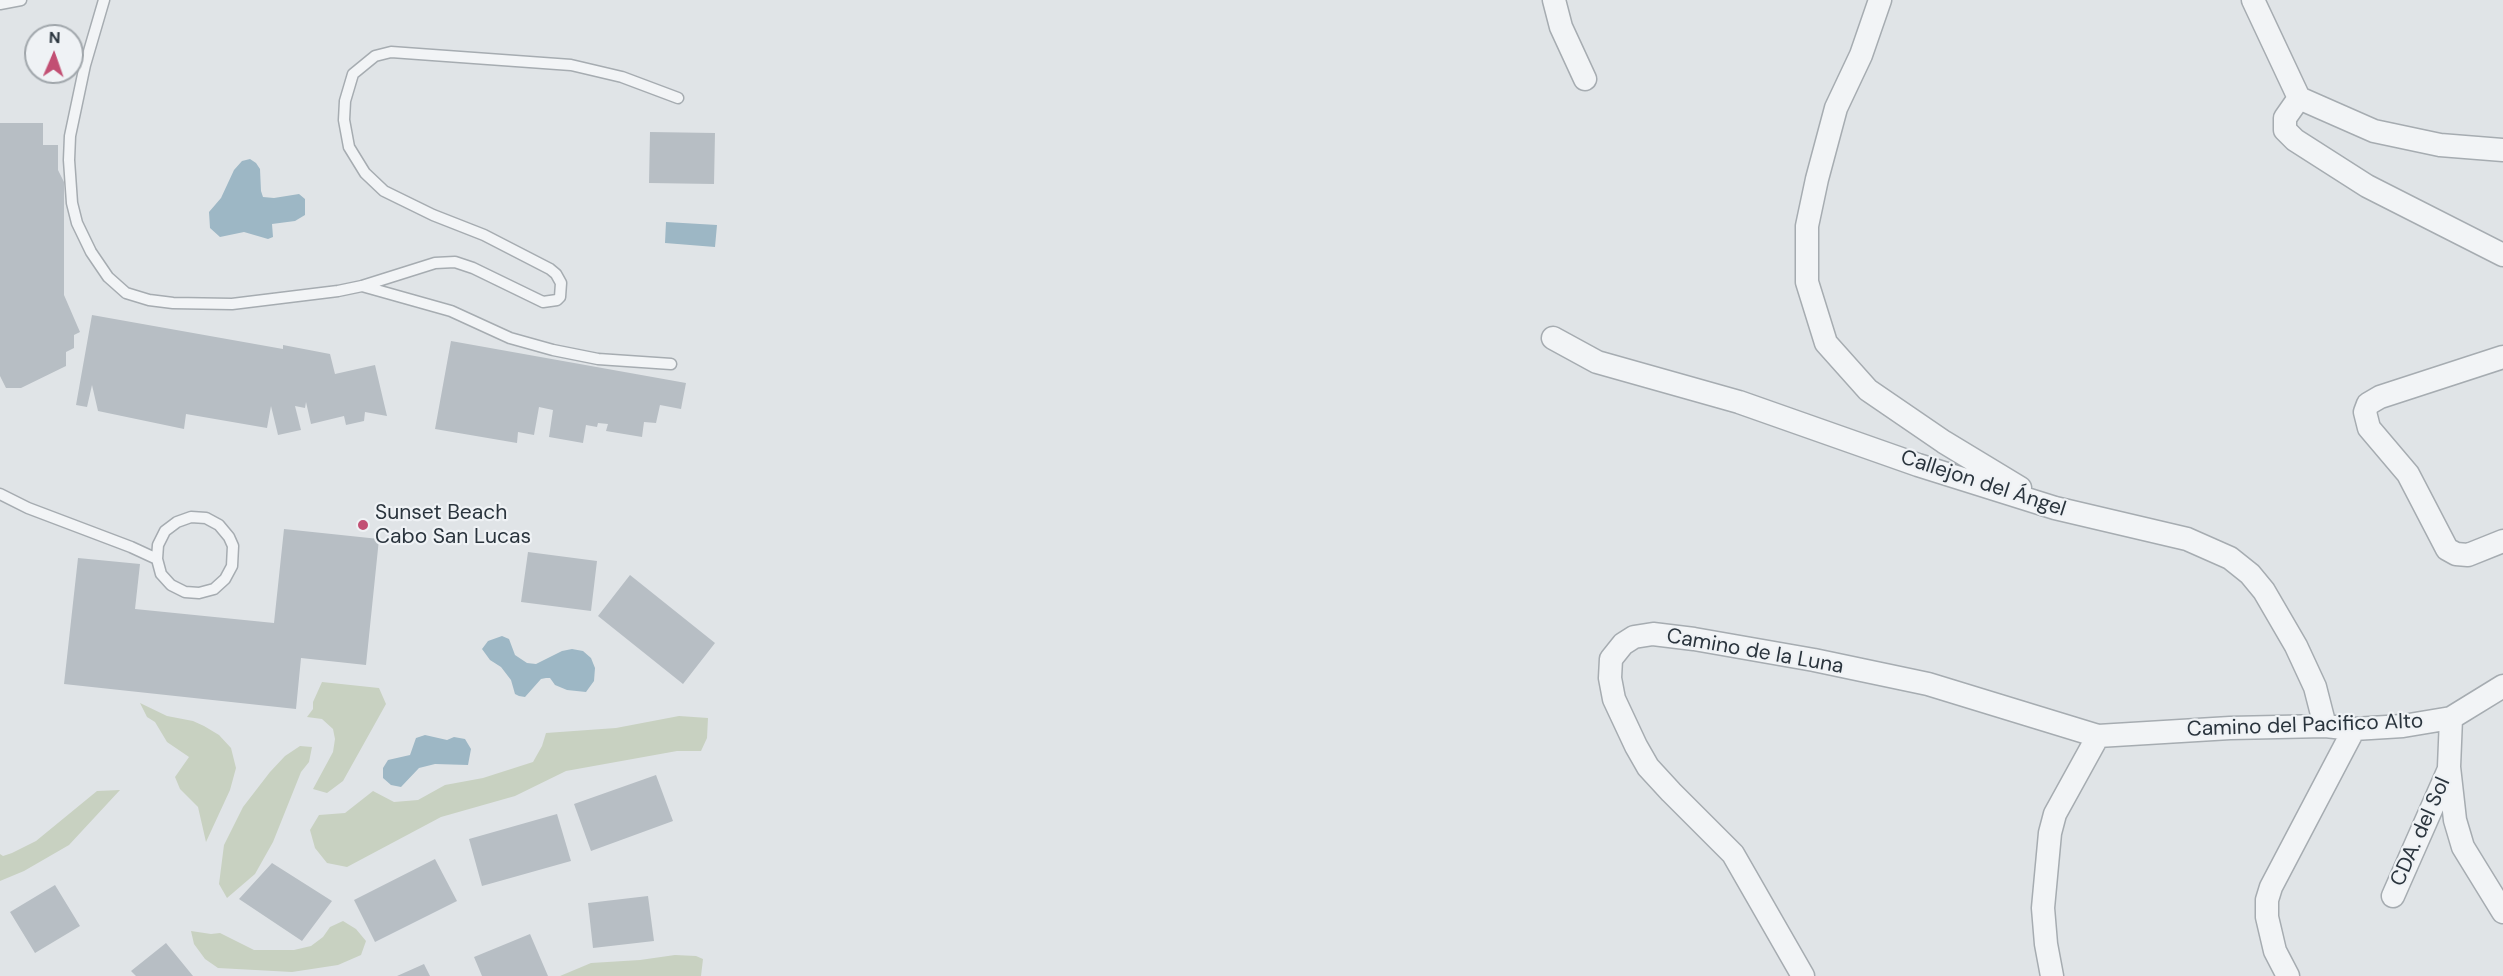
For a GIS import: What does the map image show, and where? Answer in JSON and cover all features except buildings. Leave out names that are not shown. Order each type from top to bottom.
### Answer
[{"type":"street","points":[[1554,0],[1561,27],[1585,79]]},
{"type":"street","points":[[1880,0],[1861,55],[1836,108],[1807,226],[1807,282],[1826,344],[1868,390],[1944,442],[2055,508]]},
{"type":"street","points":[[2253,0],[2299,98],[2374,131],[2440,145],[2503,150]]},
{"type":"street","points":[[2299,98],[2285,118],[2285,130],[2295,141],[2367,186],[2503,255]]},
{"type":"street","name":"Callejon del Ángel","points":[[1553,338],[1597,362],[1739,402],[1918,465],[2055,508],[2187,539],[2230,558],[2250,574],[2264,591],[2296,646],[2315,687],[2325,726]]},
{"type":"street","points":[[2503,357],[2380,397],[2368,404],[2365,412],[2370,428],[2408,474],[2447,549],[2456,554],[2468,555],[2503,541]]},
{"type":"street","name":"Camino de la Luna","points":[[1803,976],[1733,854],[1648,767],[1636,746],[1614,699],[1610,678],[1611,659],[1623,644],[1634,637],[1653,634],[1814,660],[1928,684],[2098,736]]},
{"type":"street","name":"Camino del Pacifico Alto","points":[[2098,736],[2230,728],[2325,726],[2354,729],[2403,726],[2451,718],[2503,686]]},
{"type":"street","points":[[2451,718],[2449,767],[2455,820],[2463,848],[2503,912]]},
{"type":"street","points":[[2288,976],[2275,951],[2267,918],[2267,900],[2271,887],[2354,729]]},
{"type":"street","points":[[2052,976],[2043,908],[2050,833],[2055,814],[2098,736]]},
{"type":"street","name":"CDA. del Sol","points":[[2393,896],[2449,767]]},
{"type":"lane","points":[[0,4],[21,0]]},
{"type":"lane","points":[[104,0],[85,64],[70,136],[72,203],[77,224],[91,252],[108,277],[126,293],[149,300],[173,303],[232,304],[362,286],[435,263],[455,262],[473,268],[543,302],[557,300],[561,292],[560,279],[550,268],[484,235],[433,215],[384,191],[365,173],[349,147],[344,120],[345,101],[353,74],[375,56],[391,52],[571,65],[622,77],[678,98]]},
{"type":"lane","points":[[362,286],[451,311],[510,338],[553,350],[598,358],[671,364]]},
{"type":"lane","points":[[0,494],[28,508],[132,547],[157,560],[161,574],[171,585],[184,592],[199,593],[214,589],[225,579],[232,566],[233,546],[219,525],[206,518],[191,517],[177,522],[165,531],[158,545],[157,560]]},
{"type":"green space","points":[[322,682],[379,688],[386,704],[343,781],[327,793],[313,789],[333,752],[335,739],[333,729],[322,719],[307,717],[313,709],[313,702]]},
{"type":"green space","points":[[140,703],[167,716],[193,721],[204,726],[219,735],[231,748],[236,768],[230,790],[206,842],[198,807],[180,789],[175,777],[189,757],[167,742],[155,722],[147,717]]},
{"type":"green space","points":[[679,716],[708,718],[707,738],[701,751],[677,751],[566,771],[515,796],[441,817],[347,867],[327,863],[315,848],[310,830],[319,815],[345,813],[373,791],[394,802],[418,800],[445,785],[483,778],[533,762],[546,733],[616,728]]},
{"type":"green space","points":[[300,746],[312,747],[309,762],[301,772],[273,842],[255,874],[227,898],[219,884],[224,845],[243,807],[270,772],[285,756]]},
{"type":"green space","points":[[120,790],[69,845],[24,871],[0,881],[0,854],[3,856],[12,853],[36,841],[97,791]]},
{"type":"green space","points":[[343,921],[356,929],[366,941],[361,955],[338,965],[292,972],[218,968],[205,959],[194,944],[191,931],[220,933],[254,950],[294,950],[311,946],[323,937],[330,927]]},
{"type":"green space","points":[[675,955],[696,956],[703,959],[701,976],[560,976],[591,963]]},
{"type":"water","points":[[250,159],[260,169],[263,197],[274,198],[299,194],[305,199],[305,215],[295,221],[272,224],[273,237],[268,239],[244,232],[220,237],[210,228],[209,212],[221,198],[234,170],[242,161]]},
{"type":"water","points":[[666,222],[717,225],[715,247],[665,243]]},
{"type":"water","points":[[502,636],[509,639],[515,655],[527,663],[536,664],[562,651],[572,649],[583,651],[591,658],[595,668],[594,681],[586,692],[567,690],[555,685],[550,678],[541,679],[525,697],[519,696],[515,694],[511,680],[501,667],[490,660],[482,649],[488,641]]},
{"type":"water","points":[[425,735],[447,740],[454,737],[465,739],[471,749],[468,765],[435,764],[419,768],[401,787],[391,785],[383,778],[383,768],[388,760],[410,755],[416,738]]},
{"type":"place","name":"Sunset Beach Cabo San Lucas","points":[[363,525]]}]
